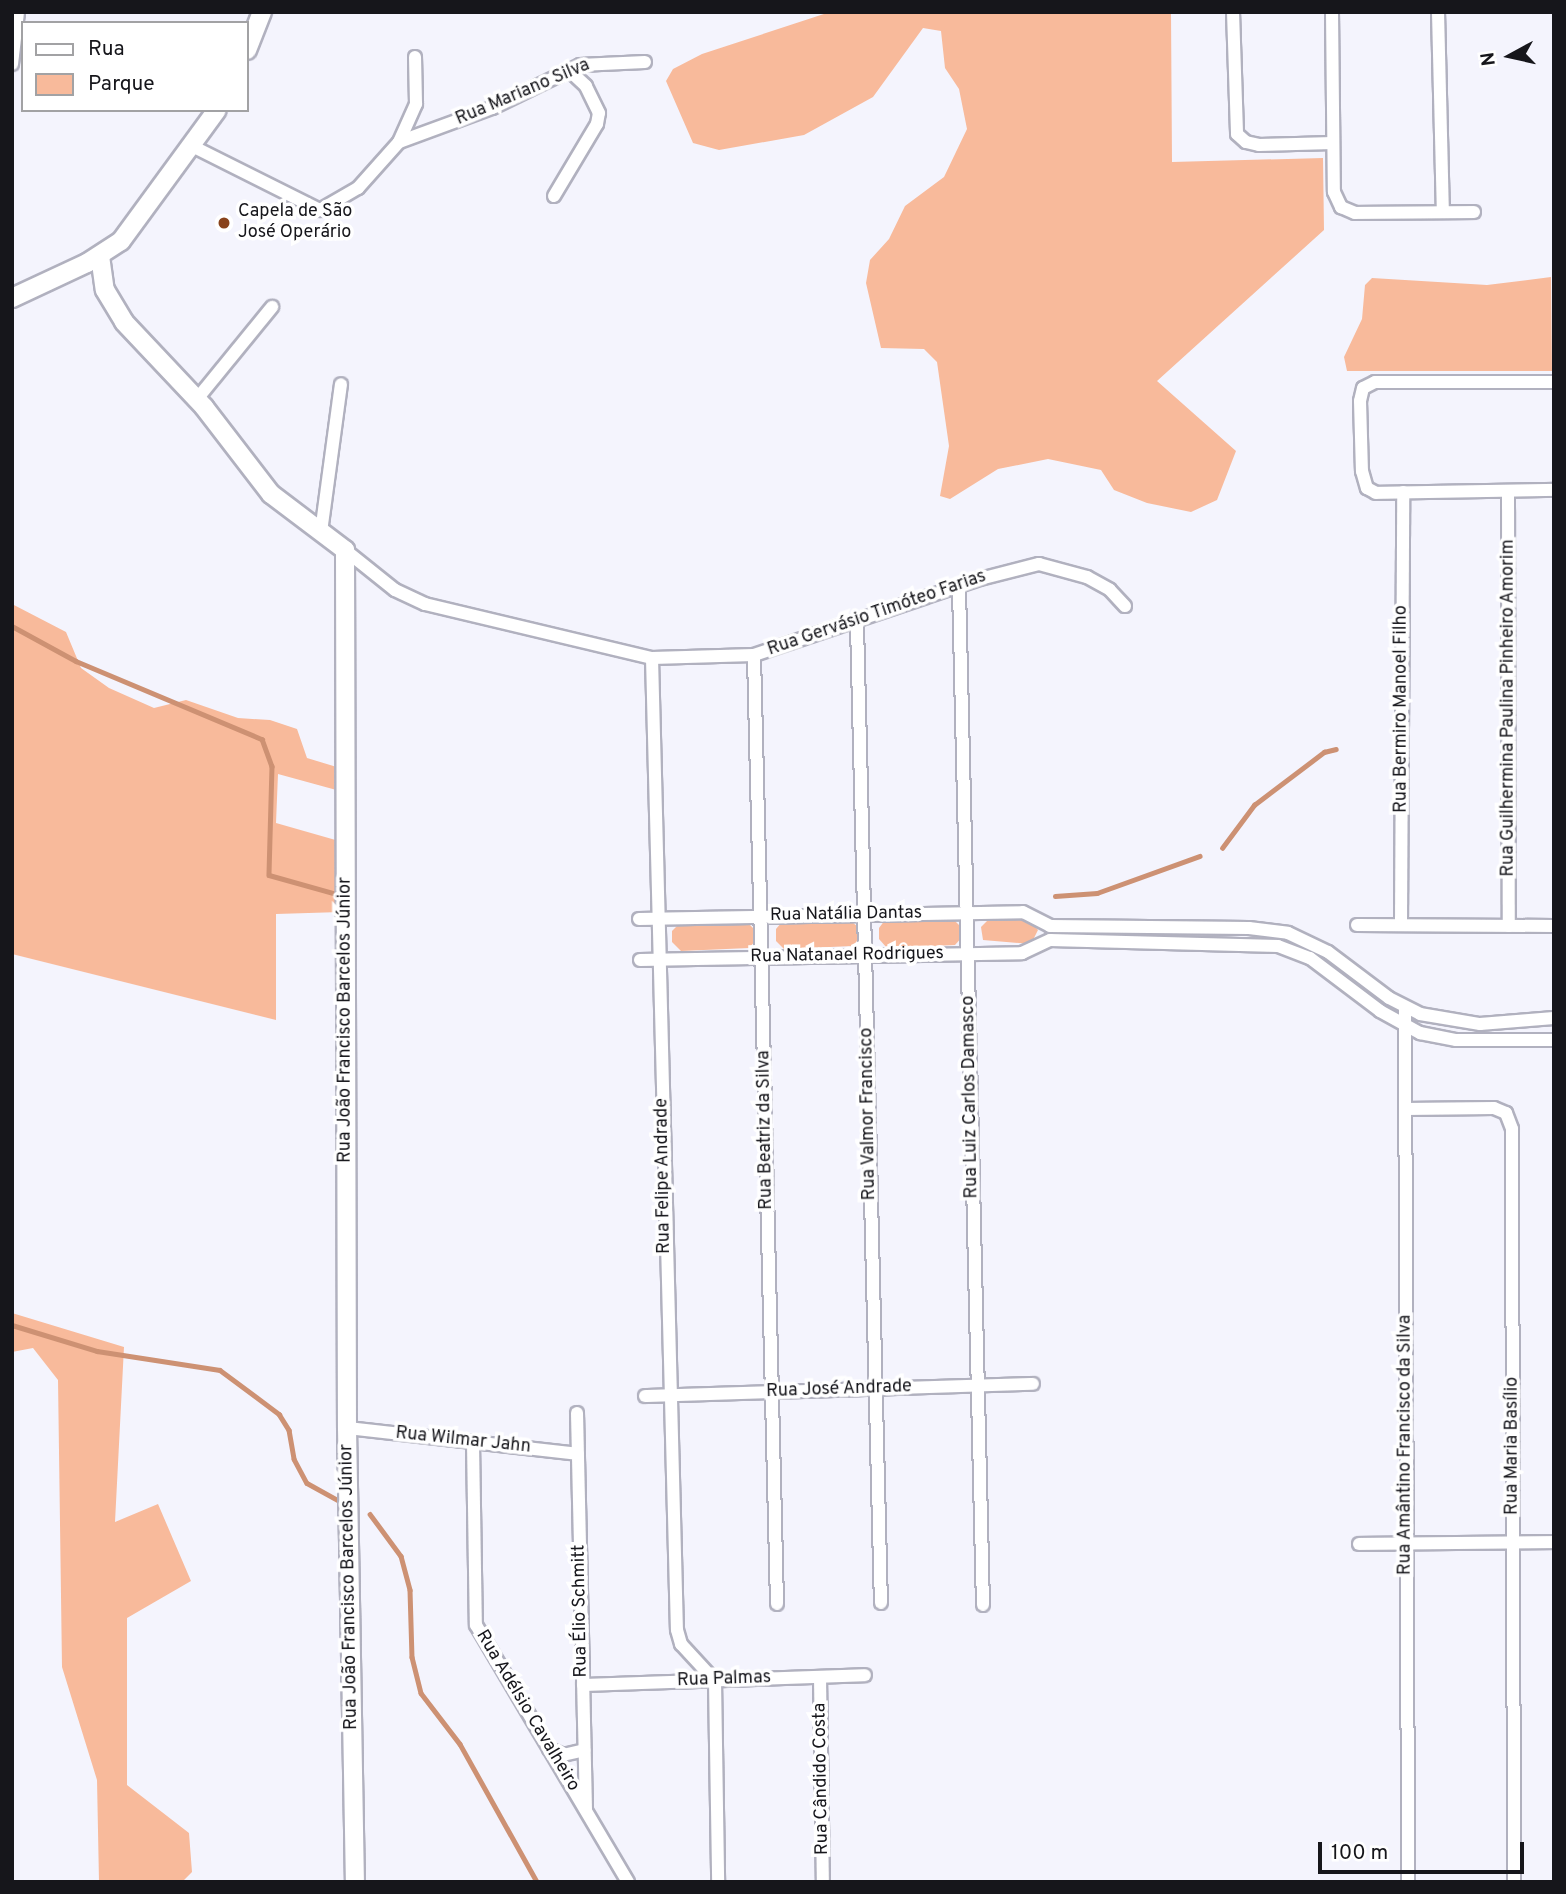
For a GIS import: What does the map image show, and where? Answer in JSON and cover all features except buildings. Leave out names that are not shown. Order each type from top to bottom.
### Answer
[{"type":"street","points":[[12,64],[18,12]]},
{"type":"street","points":[[248,47],[262,12]]},
{"type":"street","points":[[1233,12],[1237,134],[1245,142],[1259,145],[1334,143]]},
{"type":"street","points":[[1332,12],[1334,192],[1347,212],[1475,212]]},
{"type":"street","points":[[1438,12],[1443,212]]},
{"type":"street","points":[[399,142],[416,104],[415,57]]},
{"type":"street","name":"Rua Mariano Silva","points":[[194,147],[320,209],[358,188],[399,142],[492,108],[569,70],[598,62],[645,62]]},
{"type":"street","points":[[554,197],[597,124],[599,113],[586,86],[569,70]]},
{"type":"street","points":[[14,293],[100,256],[121,241],[194,147],[216,112]]},
{"type":"street","points":[[100,256],[105,290],[115,311],[197,399],[271,494],[345,550]]},
{"type":"street","points":[[197,399],[272,307]]},
{"type":"street","points":[[1554,382],[1375,382],[1363,388],[1361,463],[1367,488],[1376,493],[1554,490]]},
{"type":"street","points":[[321,532],[341,384]]},
{"type":"street","name":"Rua Guilhermina Paulina Pinheiro Amorim","points":[[1508,491],[1509,926]]},
{"type":"street","name":"Rua Bermiro Manoel Filho","points":[[1401,925],[1404,492]]},
{"type":"street","name":"Rua Gervásio Timóteo Farias","points":[[345,550],[395,590],[425,604],[652,658],[754,655],[1039,564],[1087,577],[1110,590],[1125,606]]},
{"type":"street","name":"Rua João Francisco Barcelos Júnior","points":[[345,550],[347,1428],[355,1882]]},
{"type":"street","name":"Rua Luiz Carlos Damasco","points":[[959,588],[983,1605]]},
{"type":"street","name":"Rua Valmor Francisco","points":[[857,624],[881,1604]]},
{"type":"street","name":"Rua Beatriz da Silva","points":[[754,655],[777,1604]]},
{"type":"street","name":"Rua Felipe Andrade","points":[[652,658],[668,1395],[677,1630],[681,1644],[715,1681]]},
{"type":"street","name":"Rua Natália Dantas","points":[[639,919],[1023,912],[1051,926]]},
{"type":"street","points":[[1357,925],[1554,926]]},
{"type":"street","points":[[1554,1018],[1480,1024],[1436,1018],[1405,1008],[1328,952],[1288,933],[1249,928],[1051,926],[1050,940],[1278,946],[1310,958],[1405,1027],[1456,1040],[1554,1040]]},
{"type":"street","name":"Rua Natanael Rodrigues","points":[[640,960],[1022,953],[1050,940]]},
{"type":"street","name":"Rua Amântino Francisco da Silva","points":[[1405,1008],[1408,1882]]},
{"type":"street","name":"Rua Maria Basílio","points":[[1405,1109],[1494,1108],[1511,1120],[1514,1882]]},
{"type":"street","name":"Rua José Andrade","points":[[645,1396],[1033,1384]]},
{"type":"street","name":"Rua Élio Schmitt","points":[[578,1413],[586,1809]]},
{"type":"street","name":"Rua Wilmar Jahn","points":[[347,1428],[578,1454]]},
{"type":"street","name":"Rua Adélsio Cavalheiro","points":[[473,1443],[476,1625],[628,1882]]},
{"type":"street","points":[[1359,1544],[1554,1542]]},
{"type":"street","name":"Rua Palmas","points":[[583,1685],[865,1675]]},
{"type":"street","name":"Rua Cândido Costa","points":[[820,1677],[823,1882]]},
{"type":"street","points":[[715,1681],[718,1882]]},
{"type":"street","points":[[549,1749],[563,1755],[584,1750]]},
{"type":"green space","points":[[830,12],[1171,12],[1172,162],[1323,158],[1324,230],[1157,381],[1236,451],[1217,500],[1191,512],[1147,503],[1114,490],[1101,470],[1048,459],[998,469],[950,499],[940,496],[949,446],[937,362],[924,349],[881,348],[866,283],[870,260],[889,239],[905,206],[944,177],[967,129],[959,89],[945,68],[941,31],[923,28],[873,97],[804,135],[719,150],[693,143],[666,81],[673,69],[702,54]]},
{"type":"green space","points":[[1551,277],[1552,371],[1347,371],[1344,357],[1362,319],[1365,285],[1372,278],[1487,285]]},
{"type":"green space","points":[[12,604],[66,632],[81,668],[109,688],[154,708],[186,700],[238,718],[270,720],[297,729],[307,758],[340,768],[340,791],[278,774],[276,823],[339,841],[341,912],[276,914],[276,1020],[12,954]]},
{"type":"green space","points":[[1027,917],[1038,930],[1031,944],[983,940],[981,927],[989,919]]},
{"type":"green space","points":[[953,919],[962,928],[963,936],[955,945],[887,948],[879,939],[879,928],[885,920]]},
{"type":"green space","points":[[850,920],[860,929],[860,937],[853,946],[784,949],[776,941],[776,929],[782,922]]},
{"type":"green space","points":[[746,921],[756,931],[757,939],[749,948],[681,951],[672,942],[672,931],[679,924]]},
{"type":"green space","points":[[12,1313],[124,1347],[115,1522],[158,1504],[191,1581],[127,1618],[127,1785],[189,1833],[192,1872],[182,1882],[99,1882],[97,1780],[62,1667],[58,1380],[33,1348],[12,1352]]},
{"type":"waterway","points":[[12,626],[76,661],[262,739],[272,766],[269,875],[340,895]]},
{"type":"waterway","points":[[1222,848],[1254,805],[1324,752],[1336,749]]},
{"type":"waterway","points":[[1055,896],[1097,893],[1200,856]]},
{"type":"waterway","points":[[12,1325],[97,1351],[220,1370],[279,1414],[289,1430],[294,1459],[307,1483],[341,1502]]},
{"type":"waterway","points":[[370,1514],[401,1556],[410,1590],[412,1657],[421,1693],[460,1744],[537,1882]]},
{"type":"place","name":"Capela de São José Operário","points":[[224,223]]}]
